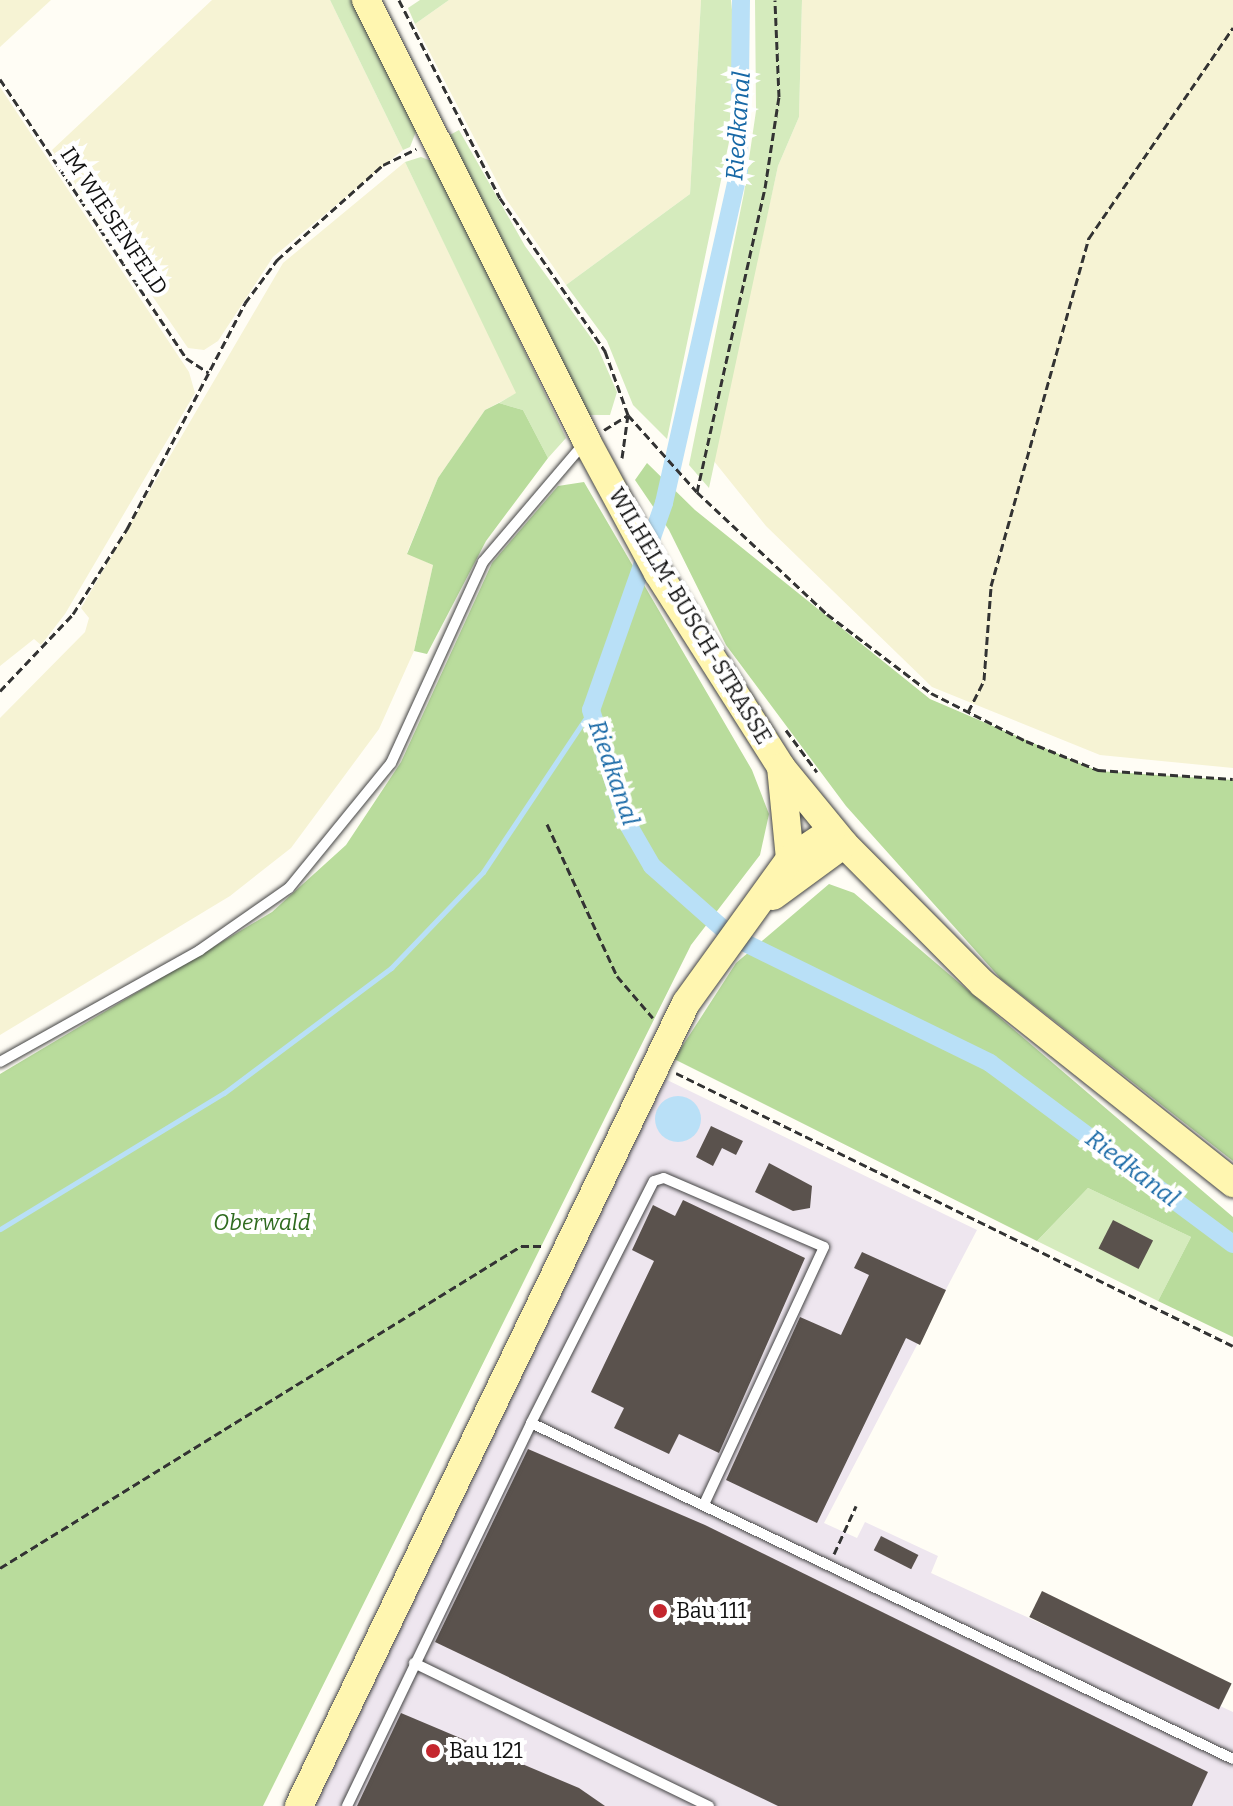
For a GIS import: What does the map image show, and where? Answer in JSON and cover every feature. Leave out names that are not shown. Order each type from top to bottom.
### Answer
[{"type":"main road","name":"WILHELM-BUSCH-STRASSE","points":[[366,0],[586,440],[658,573],[781,767],[838,838],[983,984],[1233,1183]]},
{"type":"main road","points":[[781,767],[790,859]]},
{"type":"main road","points":[[299,1806],[656,1062],[717,954],[790,859],[838,838]]},
{"type":"main road","points":[[753,911],[838,838]]},
{"type":"lane","points":[[0,1062],[200,950],[289,888],[391,763],[483,562],[586,440]]},
{"type":"lane","points":[[347,1806],[531,1423],[654,1181],[678,1178],[824,1247],[704,1504]]},
{"type":"lane","points":[[531,1423],[1233,1759]]},
{"type":"lane","points":[[414,1663],[709,1806]]},
{"type":"path","points":[[399,0],[500,198],[605,351],[628,415],[697,492],[827,614],[968,712],[1098,770],[1233,779]]},
{"type":"path","points":[[697,492],[765,188],[779,97],[775,0]]},
{"type":"path","points":[[968,712],[984,680],[991,586],[1089,238],[1233,28]]},
{"type":"path","name":"IM WIESENFELD","points":[[0,79],[186,358],[209,373]]},
{"type":"path","points":[[0,691],[73,614],[245,303],[277,260],[383,165],[435,139]]},
{"type":"path","points":[[622,469],[628,415]]},
{"type":"path","points":[[547,824],[617,976],[655,1021]]},
{"type":"path","points":[[656,1062],[1233,1346]]},
{"type":"path","points":[[0,1568],[521,1246],[563,1255]]},
{"type":"path","points":[[829,1564],[856,1506]]},
{"type":"shaded area","points":[[0,0],[51,0],[0,47]]},
{"type":"shaded area","points":[[212,0],[330,0],[403,150],[273,257],[218,341],[204,350],[188,348],[52,150]]},
{"type":"shaded area","points":[[449,0],[701,0],[690,194],[566,285],[506,199],[415,24]]},
{"type":"shaded area","points":[[802,0],[1233,0],[1233,768],[1100,755],[932,687],[766,526],[713,460],[778,166],[799,117]]},
{"type":"shaded area","points":[[0,87],[189,372],[195,393],[65,614],[41,645],[34,639],[0,666]]},
{"type":"shaded area","points":[[405,162],[517,393],[485,410],[438,478],[407,553],[433,565],[414,651],[379,729],[291,848],[230,896],[0,1035],[0,718],[85,632],[89,618],[81,608],[283,263]]},
{"type":"shaded area","points":[[663,1078],[977,1230],[824,1523],[857,1538],[865,1522],[938,1556],[931,1573],[1233,1712],[1233,1806],[313,1806]]},
{"type":"green space","points":[[330,0],[353,0],[417,129],[410,147],[403,150]]},
{"type":"green space","points":[[420,0],[449,0],[415,24],[408,8]]},
{"type":"green space","points":[[701,0],[731,0],[736,49],[729,142],[667,439],[633,405],[607,341],[566,285],[690,194]]},
{"type":"green space","points":[[755,0],[802,0],[799,117],[778,166],[709,488],[689,465],[744,193],[756,111]]},
{"type":"green space","points":[[459,130],[525,246],[597,346],[617,392],[610,415],[589,415],[446,137]]},
{"type":"green space","points":[[421,157],[434,162],[566,438],[548,458],[523,410],[499,403],[516,393],[405,162]]},
{"type":"green space","points":[[499,403],[523,410],[548,458],[486,541],[427,654],[414,651],[433,565],[407,554],[438,478],[485,410]]},
{"type":"green space","points":[[647,463],[695,510],[930,699],[1098,771],[1233,780],[1233,1161],[1001,979],[846,806],[726,645],[669,530],[635,480]]},
{"type":"green space","name":"Oberwald","points":[[584,482],[752,770],[769,814],[760,855],[691,945],[263,1806],[0,1806],[0,1074],[272,912],[346,845],[401,762],[492,563],[558,486]]},
{"type":"green space","points":[[829,884],[854,893],[1233,1217],[1233,1337],[1158,1301],[1191,1237],[1088,1188],[1037,1241],[674,1059],[736,963]]},
{"type":"green space","points":[[1088,1188],[1191,1237],[1158,1301],[1037,1241]]},
{"type":"water","points":[[678,1096],[695,1102],[701,1119],[695,1136],[678,1142],[661,1136],[655,1119],[661,1102]]},
{"type":"building","points":[[711,1126],[743,1141],[736,1155],[722,1148],[713,1166],[696,1157]]},
{"type":"building","points":[[769,1163],[812,1186],[810,1208],[793,1211],[755,1192]]},
{"type":"building","points":[[683,1200],[805,1258],[719,1453],[679,1434],[669,1454],[614,1428],[624,1408],[591,1392],[654,1261],[632,1250],[653,1205],[675,1216]]},
{"type":"building","points":[[1113,1220],[1153,1240],[1139,1269],[1098,1249]]},
{"type":"building","points":[[862,1252],[946,1290],[920,1345],[906,1338],[817,1523],[726,1480],[800,1317],[841,1335],[869,1275],[854,1268]]},
{"type":"building","name":"Bau 111","points":[[528,1449],[705,1525],[1208,1772],[1192,1806],[778,1806],[435,1642]]},
{"type":"building","points":[[881,1536],[918,1555],[911,1569],[874,1550]]},
{"type":"building","points":[[1042,1591],[1232,1683],[1219,1710],[1029,1617]]},
{"type":"building","name":"Bau 121","points":[[401,1713],[579,1788],[605,1806],[357,1806]]},
{"type":"waterway","name":"Riedkanal","points":[[741,0],[739,170],[664,503],[591,710],[626,821],[652,866],[731,936],[990,1063],[1233,1244]]},
{"type":"waterway","points":[[0,1229],[224,1093],[391,968],[483,872],[591,710]]},
{"type":"place","name":"Bau 111","points":[[660,1611]]},
{"type":"place","name":"Bau 121","points":[[433,1751]]}]
